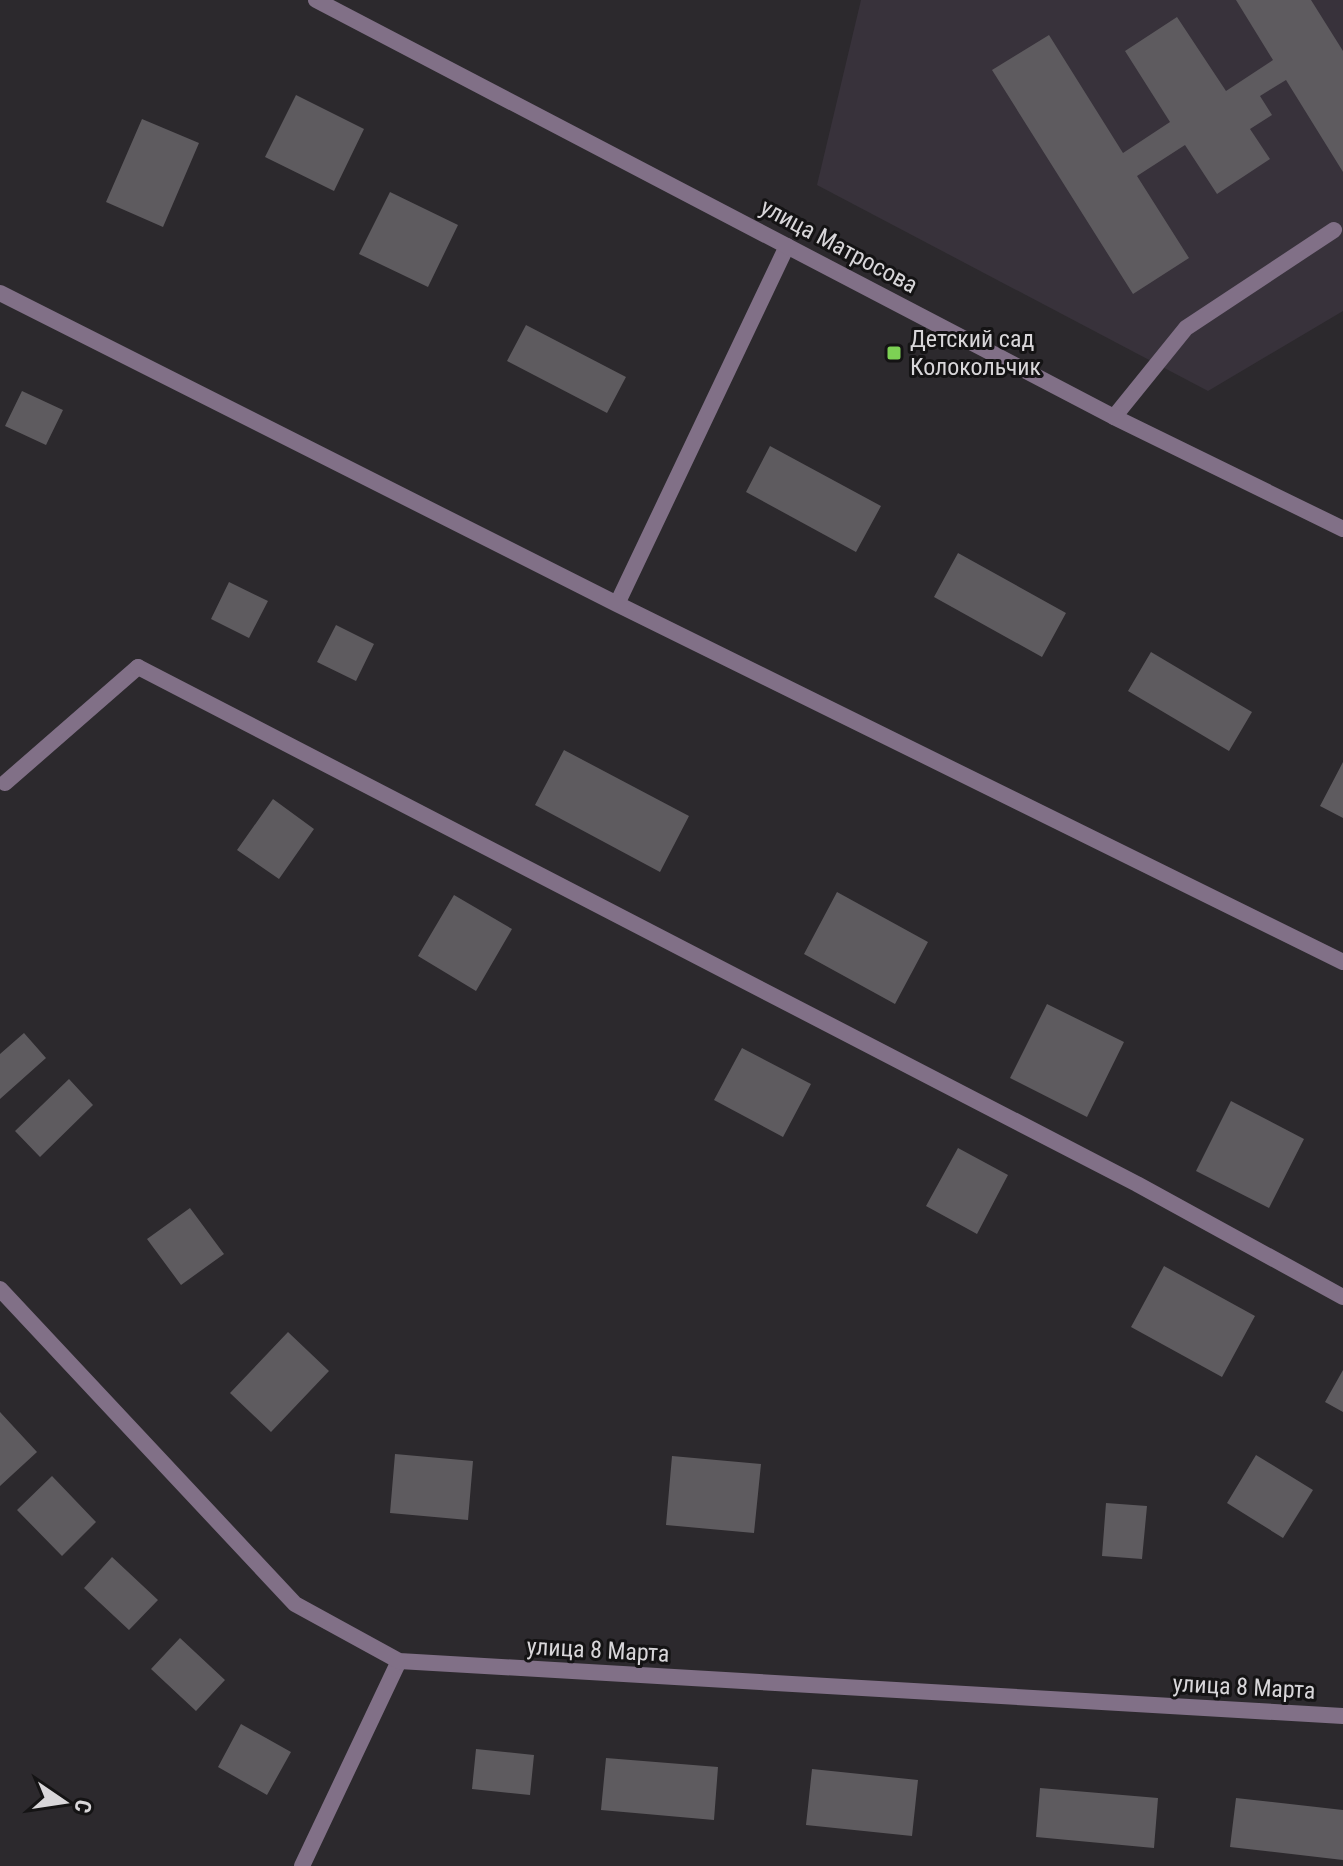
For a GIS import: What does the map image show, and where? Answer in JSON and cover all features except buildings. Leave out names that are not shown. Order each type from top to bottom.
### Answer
[{"type":"street","name":"улица Матросова","points":[[316,0],[1114,417],[1343,529]]},
{"type":"street","points":[[1114,417],[1186,328],[1334,230]]},
{"type":"street","points":[[617,604],[787,246]]},
{"type":"street","points":[[0,293],[617,604],[1343,962]]},
{"type":"street","points":[[5,783],[138,667],[1137,1184],[1343,1297]]},
{"type":"street","name":"улица 8 Марта","points":[[0,1289],[295,1604],[399,1661],[1343,1716]]},
{"type":"street","points":[[302,1866],[399,1661]]},
{"type":"shaded area","points":[[861,0],[1343,0],[1343,311],[1208,391],[817,185]]},
{"type":"place","name":"Детский сад Колокольчик","points":[[894,353]]}]
